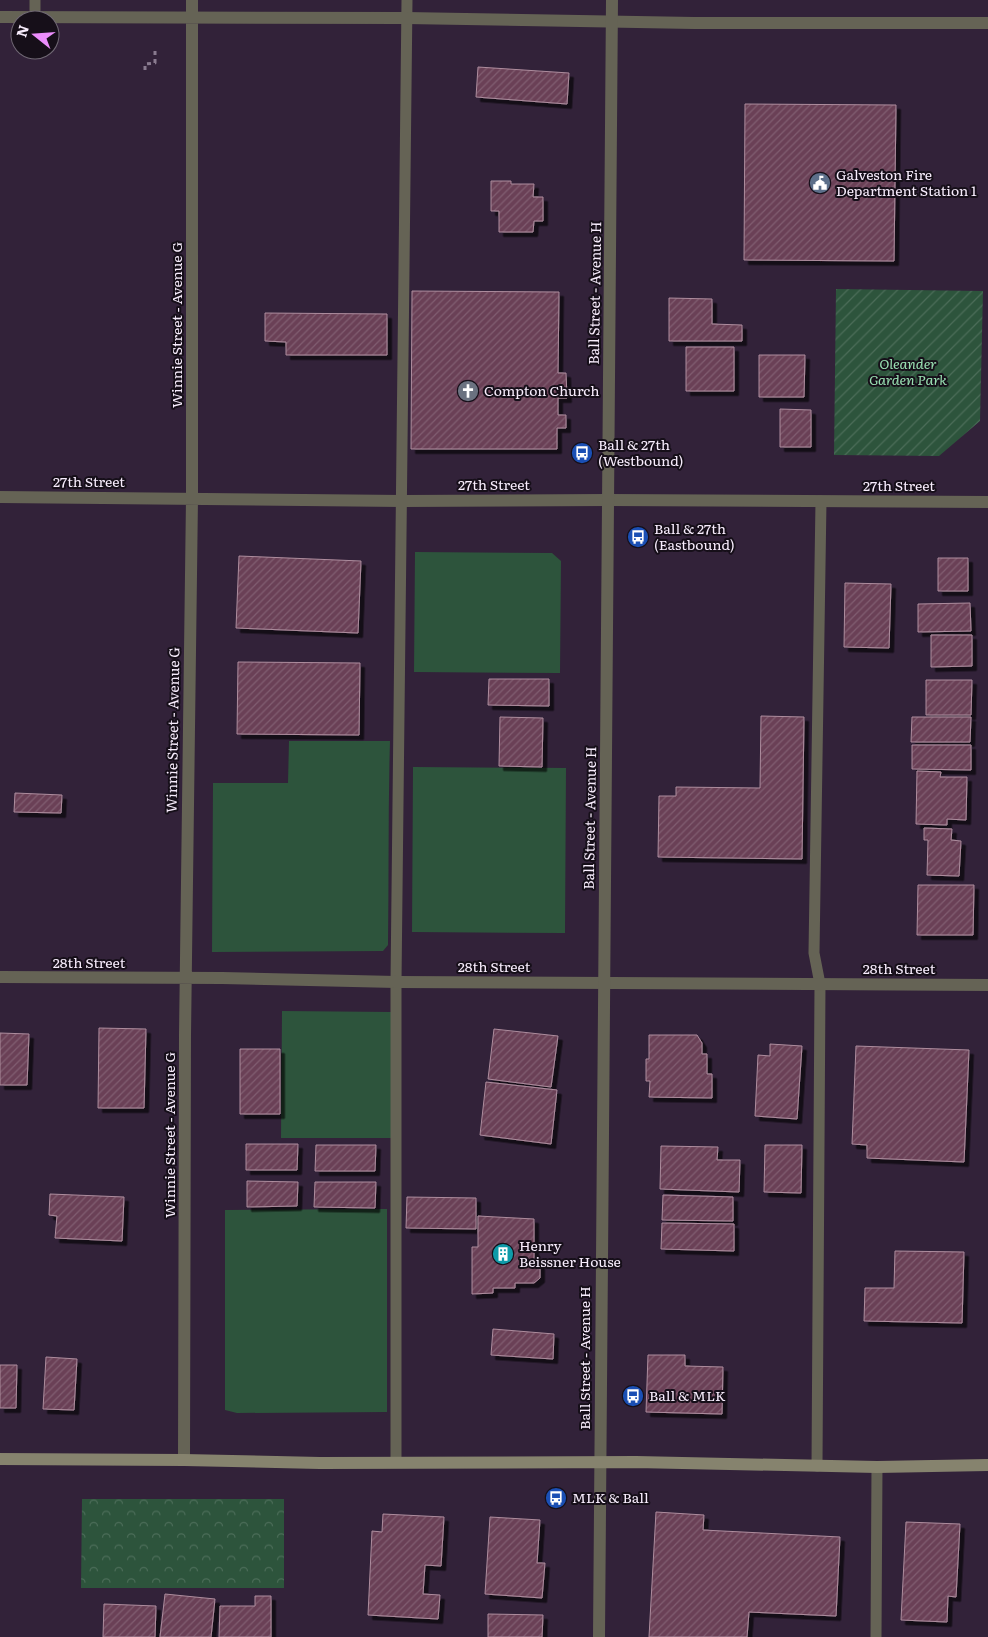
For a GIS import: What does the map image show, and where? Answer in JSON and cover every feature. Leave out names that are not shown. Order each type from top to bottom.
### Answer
[{"type":"main road","points":[[0,1459],[320,1463],[600,1463],[817,1466],[988,1465]]},
{"type":"street","name":"Winnie Street - Avenue G","points":[[184,1460],[185,978],[192,498],[192,0]]},
{"type":"street","name":"Ball Street - Avenue H","points":[[599,1637],[612,0]]},
{"type":"street","points":[[60,17],[988,23]]},
{"type":"street","name":"27th Street","points":[[0,497],[402,501],[988,502]]},
{"type":"street","name":"28th Street","points":[[0,977],[396,982],[988,985]]},
{"type":"lane","points":[[396,1462],[396,982],[407,0]]},
{"type":"lane","points":[[817,1466],[820,984],[814,953],[821,501]]},
{"type":"lane","points":[[876,1637],[877,1466]]},
{"type":"path","points":[[145,70],[145,64],[155,63],[155,51]]},
{"type":"green space","name":"Oleander Garden Park","points":[[836,289],[983,291],[980,421],[939,456],[834,455]]},
{"type":"green space","points":[[415,552],[552,553],[561,561],[560,673],[414,672]]},
{"type":"green space","points":[[289,741],[390,741],[388,945],[383,951],[212,952],[213,783],[288,783]]},
{"type":"green space","points":[[413,767],[566,768],[565,933],[412,932]]},
{"type":"green space","points":[[282,1011],[392,1012],[391,1138],[281,1138]]},
{"type":"green space","points":[[387,1209],[387,1412],[237,1413],[225,1410],[225,1210]]},
{"type":"green space","points":[[82,1499],[284,1499],[284,1588],[81,1588]]},
{"type":"building","points":[[478,67],[569,73],[567,104],[476,97]]},
{"type":"building","name":"Galveston Fire Department Station 1","points":[[745,104],[896,105],[894,261],[744,260]]},
{"type":"building","points":[[491,181],[511,181],[511,184],[534,184],[533,197],[543,197],[543,221],[534,221],[533,232],[499,232],[499,211],[491,211]]},
{"type":"building","points":[[412,291],[559,292],[558,373],[566,373],[567,398],[558,398],[558,415],[566,415],[566,428],[557,428],[557,449],[411,449]]},
{"type":"building","points":[[669,298],[712,299],[712,324],[742,325],[742,341],[669,341]]},
{"type":"building","points":[[265,313],[387,314],[387,355],[286,355],[286,342],[265,341]]},
{"type":"building","points":[[686,347],[734,347],[734,391],[686,391]]},
{"type":"building","points":[[759,355],[805,355],[804,397],[759,397]]},
{"type":"building","points":[[780,409],[811,410],[811,447],[780,447]]},
{"type":"building","points":[[239,556],[361,561],[358,633],[236,628]]},
{"type":"building","points":[[938,558],[968,558],[968,591],[938,591]]},
{"type":"building","points":[[845,583],[891,584],[889,648],[844,647]]},
{"type":"building","points":[[970,603],[971,631],[918,632],[918,604]]},
{"type":"building","points":[[931,635],[972,635],[972,666],[931,667]]},
{"type":"building","points":[[238,662],[360,663],[359,735],[237,734]]},
{"type":"building","points":[[489,679],[549,679],[549,706],[488,705]]},
{"type":"building","points":[[926,680],[972,680],[971,715],[926,715]]},
{"type":"building","points":[[761,716],[804,717],[802,859],[658,857],[659,796],[676,796],[676,787],[760,788]]},
{"type":"building","points":[[500,717],[543,718],[542,767],[499,766]]},
{"type":"building","points":[[912,717],[971,717],[970,742],[911,742]]},
{"type":"building","points":[[912,745],[971,745],[971,770],[912,769]]},
{"type":"building","points":[[917,771],[941,772],[940,777],[967,777],[966,820],[947,819],[947,825],[916,824]]},
{"type":"building","points":[[15,793],[62,795],[61,813],[14,812]]},
{"type":"building","points":[[924,828],[952,829],[951,840],[961,841],[959,876],[927,875],[928,840],[924,840]]},
{"type":"building","points":[[918,885],[974,885],[973,935],[917,935]]},
{"type":"building","points":[[99,1028],[146,1029],[144,1108],[98,1108]]},
{"type":"building","points":[[494,1029],[558,1036],[551,1087],[488,1079]]},
{"type":"building","points":[[0,1033],[29,1034],[27,1085],[0,1085]]},
{"type":"building","points":[[649,1035],[697,1035],[702,1043],[702,1054],[707,1054],[707,1074],[712,1074],[712,1098],[649,1097],[650,1081],[646,1081],[646,1059],[649,1059]]},
{"type":"building","points":[[770,1044],[802,1046],[797,1119],[755,1116],[758,1055],[770,1056]]},
{"type":"building","points":[[856,1046],[969,1050],[964,1162],[867,1158],[867,1145],[852,1144]]},
{"type":"building","points":[[240,1049],[280,1049],[280,1114],[240,1114]]},
{"type":"building","points":[[486,1082],[557,1090],[551,1144],[480,1135]]},
{"type":"building","points":[[246,1144],[298,1144],[297,1170],[246,1170]]},
{"type":"building","points":[[316,1145],[376,1145],[375,1171],[315,1171]]},
{"type":"building","points":[[765,1145],[802,1145],[801,1193],[764,1192]]},
{"type":"building","points":[[661,1146],[718,1147],[717,1160],[740,1160],[739,1192],[660,1189]]},
{"type":"building","points":[[247,1181],[298,1182],[297,1206],[247,1207]]},
{"type":"building","points":[[315,1182],[376,1182],[375,1208],[314,1207]]},
{"type":"building","points":[[50,1194],[124,1197],[122,1241],[55,1238],[57,1216],[49,1215]]},
{"type":"building","points":[[663,1195],[733,1197],[733,1221],[662,1220]]},
{"type":"building","points":[[407,1197],[476,1198],[476,1229],[406,1228]]},
{"type":"building","name":"Henry Beissner House","points":[[478,1216],[534,1219],[534,1261],[540,1265],[540,1278],[534,1283],[515,1283],[515,1288],[493,1288],[493,1293],[472,1294],[472,1247],[478,1247]]},
{"type":"building","points":[[662,1223],[734,1224],[734,1251],[661,1249]]},
{"type":"building","points":[[895,1251],[964,1252],[962,1323],[864,1321],[865,1288],[894,1288]]},
{"type":"building","points":[[493,1329],[554,1334],[553,1359],[491,1355]]},
{"type":"building","points":[[648,1355],[685,1355],[685,1366],[723,1367],[722,1414],[646,1412]]},
{"type":"building","points":[[46,1357],[77,1359],[74,1410],[43,1409]]},
{"type":"building","points":[[0,1365],[17,1365],[16,1408],[0,1408]]},
{"type":"building","points":[[656,1512],[704,1515],[703,1530],[840,1537],[836,1616],[749,1612],[747,1637],[649,1637]]},
{"type":"building","points":[[383,1514],[444,1517],[441,1566],[425,1565],[423,1594],[440,1595],[438,1619],[368,1615],[372,1531],[382,1532]]},
{"type":"building","points":[[490,1517],[540,1520],[537,1563],[545,1563],[542,1598],[485,1594]]},
{"type":"building","points":[[906,1522],[960,1524],[956,1597],[948,1596],[947,1622],[901,1620]]},
{"type":"building","points":[[165,1594],[215,1599],[211,1637],[160,1637]]},
{"type":"building","points":[[255,1596],[271,1596],[271,1637],[219,1637],[220,1606],[255,1606]]},
{"type":"building","points":[[104,1604],[156,1606],[155,1637],[103,1637]]},
{"type":"building","points":[[488,1614],[543,1615],[542,1637],[488,1637]]},
{"type":"place","name":"Galveston Fire Department Station 1","points":[[820,183]]},
{"type":"place","name":"Compton Church","points":[[468,391]]},
{"type":"place","name":"Ball & 27th (Westbound)","points":[[582,453]]},
{"type":"place","name":"Ball & 27th (Eastbound)","points":[[638,537]]},
{"type":"place","name":"Henry Beissner House","points":[[503,1254]]},
{"type":"place","name":"Ball & MLK","points":[[633,1396]]},
{"type":"place","name":"MLK & Ball","points":[[556,1498]]}]
